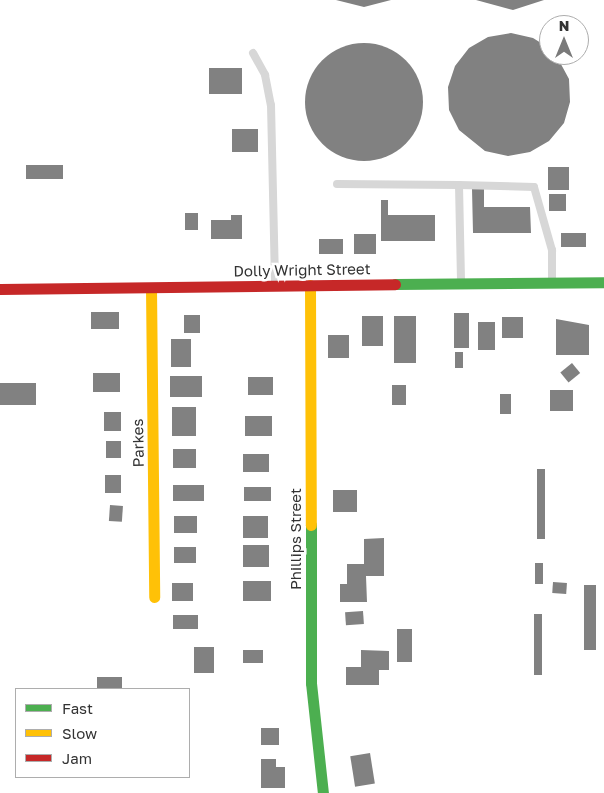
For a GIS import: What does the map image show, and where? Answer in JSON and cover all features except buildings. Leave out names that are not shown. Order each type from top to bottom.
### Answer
[{"type":"street","name":"Dolly Wright Street","points":[[0,289],[604,282]]},
{"type":"street","name":"Phillips Street","points":[[310,285],[311,683],[323,793]]},
{"type":"street","name":"Parkes","points":[[151,288],[154,598]]},
{"type":"lane","points":[[253,53],[265,75],[273,125],[275,285]]},
{"type":"lane","points":[[337,184],[534,187],[552,250],[552,282]]},
{"type":"lane","points":[[459,185],[461,283]]},
{"type":"traffic: fast","points":[[395,284],[604,282]]},
{"type":"traffic: fast","points":[[311,525],[311,683],[323,793]]},
{"type":"traffic: slow","points":[[310,285],[311,525]]},
{"type":"traffic: slow","points":[[151,288],[154,597]]},
{"type":"traffic: jam","points":[[0,289],[395,284]]}]
